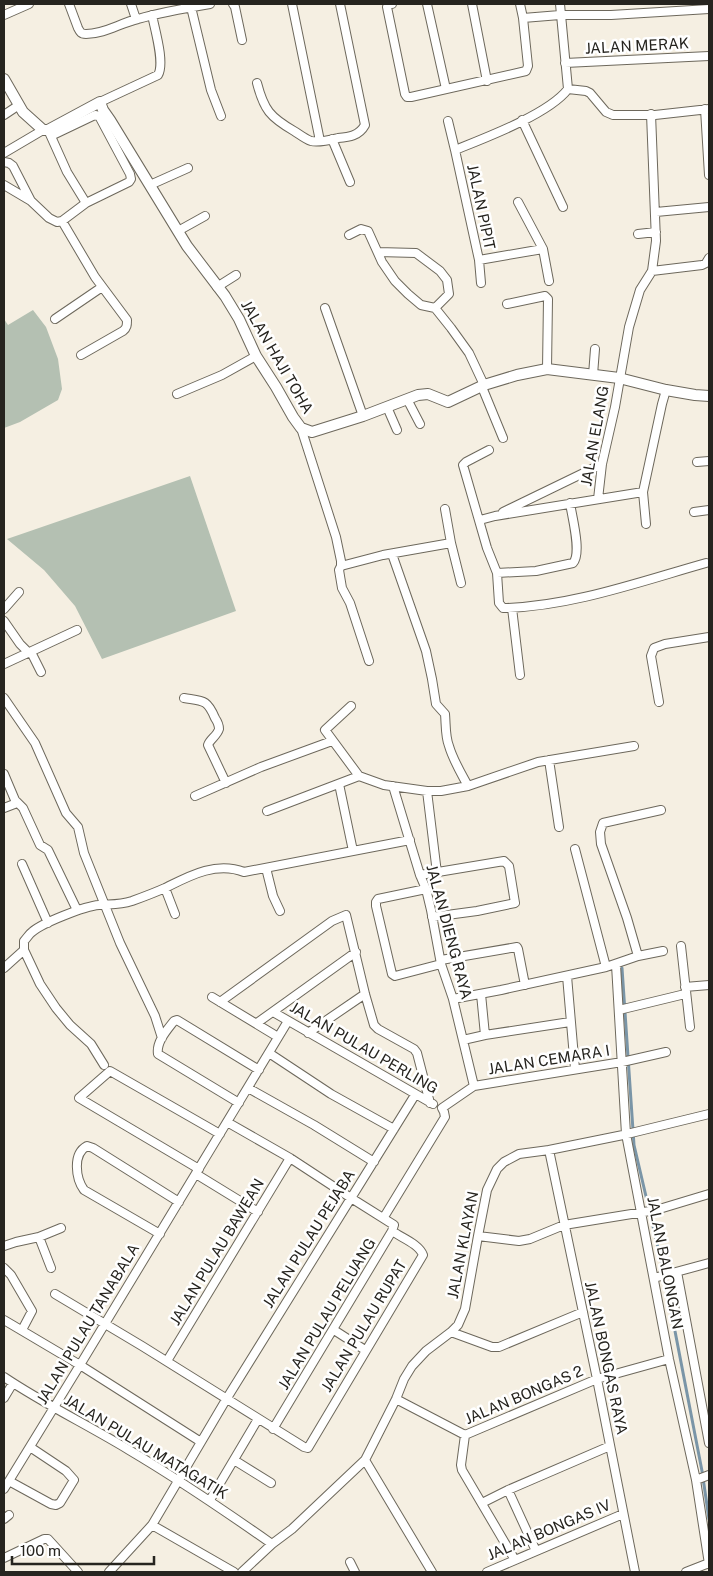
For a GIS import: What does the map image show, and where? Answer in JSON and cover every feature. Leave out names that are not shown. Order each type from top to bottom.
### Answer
[{"type":"street","points":[[4,15],[29,4]]},
{"type":"street","points":[[69,4],[79,32],[84,34],[117,28],[136,19],[210,4]]},
{"type":"street","points":[[131,4],[136,19]]},
{"type":"street","points":[[233,4],[242,40]]},
{"type":"street","points":[[292,4],[320,141]]},
{"type":"street","points":[[258,84],[261,99],[272,116],[310,140],[320,141],[353,136],[364,128],[365,125],[340,4]]},
{"type":"street","points":[[392,4],[389,4],[387,7],[406,96],[411,97],[487,81],[527,70],[523,18],[520,4]]},
{"type":"street","points":[[427,4],[446,89]]},
{"type":"street","points":[[472,4],[487,81]]},
{"type":"street","points":[[560,4],[568,89],[590,93],[606,112],[613,115],[707,109],[709,175]]},
{"type":"street","points":[[190,7],[211,90],[221,116]]},
{"type":"street","points":[[523,18],[709,9]]},
{"type":"street","points":[[4,153],[48,132],[100,102],[158,75],[161,70],[152,16]]},
{"type":"street","name":"JALAN MERAK","points":[[565,63],[709,56]]},
{"type":"street","points":[[4,79],[23,112],[48,132],[67,172],[86,203]]},
{"type":"street","name":"JALAN PIPIT","points":[[481,282],[479,260],[455,150],[522,120],[555,102],[568,89]]},
{"type":"street","name":"JALAN HAJI TOHA","points":[[100,102],[103,110],[178,231],[225,296],[256,356],[292,417],[301,428],[312,432],[363,416],[418,394],[428,394],[448,402],[483,386],[517,375],[547,369],[619,378],[666,390],[709,396]]},
{"type":"street","points":[[4,115],[19,105]]},
{"type":"street","points":[[651,114],[656,212],[652,271],[702,265],[709,258]]},
{"type":"street","points":[[4,185],[32,201],[49,218],[57,222],[86,203],[132,179],[98,116],[96,115],[48,132]]},
{"type":"street","points":[[522,120],[563,207]]},
{"type":"street","points":[[448,121],[455,150]]},
{"type":"street","points":[[332,139],[350,182]]},
{"type":"street","points":[[4,162],[9,162],[13,166],[32,201]]},
{"type":"street","points":[[150,185],[188,168]]},
{"type":"street","points":[[518,202],[543,249],[549,281]]},
{"type":"street","points":[[656,212],[709,207]]},
{"type":"street","points":[[178,231],[205,216]]},
{"type":"street","points":[[62,220],[102,287],[127,320],[126,328],[106,342],[81,355]]},
{"type":"street","points":[[349,235],[361,229],[368,231],[382,262],[390,274],[408,294],[422,304],[435,308],[469,353],[503,438]]},
{"type":"street","points":[[638,234],[656,232]]},
{"type":"street","points":[[479,260],[543,249]]},
{"type":"street","points":[[378,252],[416,253],[440,270],[446,280],[449,294],[435,308]]},
{"type":"street","name":"JALAN ELANG","points":[[598,498],[602,464],[634,305],[640,290],[652,271]]},
{"type":"street","points":[[217,287],[236,275]]},
{"type":"street","points":[[55,319],[102,287]]},
{"type":"street","points":[[508,304],[546,296],[548,299],[547,369]]},
{"type":"street","points":[[325,308],[363,416]]},
{"type":"street","points":[[594,375],[595,349]]},
{"type":"street","points":[[177,394],[222,375],[256,356]]},
{"type":"street","points":[[646,524],[643,492],[666,390]]},
{"type":"street","points":[[407,399],[420,424]]},
{"type":"street","points":[[387,407],[397,430]]},
{"type":"street","points":[[301,428],[336,537],[341,566],[339,570],[342,588],[350,603],[369,661]]},
{"type":"street","points":[[488,450],[463,465],[487,548],[497,572],[498,603],[503,608],[548,604],[594,594],[706,563]]},
{"type":"street","points":[[697,462],[709,461]]},
{"type":"street","points":[[495,516],[602,464]]},
{"type":"street","points":[[480,520],[598,498],[643,492]]},
{"type":"street","points":[[497,572],[536,572],[574,563],[577,548],[570,504]]},
{"type":"street","points":[[445,509],[461,583]]},
{"type":"street","points":[[694,512],[709,510]]},
{"type":"street","points":[[341,566],[451,543]]},
{"type":"street","points":[[392,554],[426,651],[436,704],[445,714],[449,746],[468,786]]},
{"type":"street","points":[[4,609],[19,592]]},
{"type":"street","points":[[512,608],[520,674]]},
{"type":"street","points":[[4,621],[20,644],[30,652],[41,672]]},
{"type":"street","points":[[4,664],[77,630]]},
{"type":"street","points":[[659,702],[651,656],[654,648],[665,644],[709,637]]},
{"type":"street","points":[[4,698],[35,743],[66,813],[78,827],[84,853],[120,943],[155,1016],[162,1038]]},
{"type":"street","points":[[184,698],[201,701],[208,704],[211,708],[219,725],[218,730],[208,745],[226,783]]},
{"type":"street","points":[[352,706],[325,730],[359,776],[384,785],[441,791],[468,786],[530,764],[634,746]]},
{"type":"street","points":[[195,796],[261,767],[332,741]]},
{"type":"street","points":[[549,760],[559,827]]},
{"type":"street","points":[[4,774],[17,803],[23,808],[40,845],[48,850],[77,910]]},
{"type":"street","points":[[267,811],[359,776]]},
{"type":"street","points":[[339,784],[354,851]]},
{"type":"street","name":"JALAN DIENG RAYA","points":[[392,786],[426,889],[441,962],[453,999],[474,1086]]},
{"type":"street","points":[[427,791],[437,872]]},
{"type":"street","points":[[4,808],[17,803]]},
{"type":"street","points":[[638,956],[601,844],[600,832],[603,823],[661,810]]},
{"type":"street","points":[[220,1134],[107,1068],[91,1044],[70,1025],[56,1008],[40,984],[24,950],[24,940],[33,931],[77,910],[98,905],[116,905],[133,900],[165,888],[195,873],[229,869],[244,872],[410,840]]},
{"type":"street","points":[[575,849],[606,967]]},
{"type":"street","points":[[420,875],[504,861],[509,866],[515,901],[513,904],[432,917]]},
{"type":"street","points":[[22,864],[48,923]]},
{"type":"street","points":[[266,868],[273,896],[280,911]]},
{"type":"street","points":[[165,888],[175,914]]},
{"type":"street","points":[[426,889],[378,899],[376,902],[394,976],[441,962],[517,947],[525,985]]},
{"type":"street","points":[[220,1002],[332,922],[346,916],[374,1024],[378,1029],[414,1049],[417,1053],[430,1103]]},
{"type":"street","points":[[680,946],[690,1027]]},
{"type":"street","points":[[4,968],[24,950]]},
{"type":"street","points":[[453,999],[616,965],[638,956],[663,951]]},
{"type":"street","points":[[257,1023],[356,952]]},
{"type":"street","name":"JALAN BALONGAN","points":[[616,965],[623,1009],[631,1133],[644,1212],[658,1277],[669,1359],[698,1479],[709,1564]]},
{"type":"street","points":[[567,976],[575,1069]]},
{"type":"street","points":[[623,1009],[685,990],[709,985]]},
{"type":"street","points":[[308,1033],[365,994]]},
{"type":"street","points":[[481,994],[486,1035]]},
{"type":"street","points":[[212,998],[278,1037]]},
{"type":"street","name":"JALAN PULAU PERLING","points":[[273,1012],[415,1095],[442,1108]]},
{"type":"street","points":[[238,1103],[158,1054],[157,1051],[162,1038],[174,1021],[177,1020],[259,1070]]},
{"type":"street","name":"JALAN PULAU TANABALA","points":[[4,1489],[106,1324],[288,1021]]},
{"type":"street","points":[[463,1040],[570,1022]]},
{"type":"street","name":"JALAN CEMARA I","points":[[442,1108],[474,1086],[626,1061],[666,1052]]},
{"type":"street","points":[[269,1053],[331,1094],[394,1129]]},
{"type":"street","points":[[107,1068],[79,1098],[197,1171],[258,1212]]},
{"type":"street","points":[[248,1088],[314,1125],[374,1162]]},
{"type":"street","name":"JALAN PULAU PEJABA","points":[[109,1572],[152,1525],[227,1398],[415,1095]]},
{"type":"street","points":[[227,1122],[290,1158],[384,1217],[445,1117],[442,1108]]},
{"type":"street","name":"JALAN KLAYAN","points":[[242,1572],[365,1460],[412,1366],[426,1351],[458,1325],[465,1309],[487,1190],[497,1169],[504,1162],[519,1154],[631,1133],[709,1114]]},
{"type":"street","points":[[160,1234],[84,1190],[77,1174],[78,1160],[83,1148],[87,1146],[93,1148],[179,1202]]},
{"type":"street","name":"JALAN BONGAS RAYA","points":[[548,1150],[597,1379],[635,1572]]},
{"type":"street","name":"JALAN PULAU BAWEAN","points":[[167,1361],[290,1158]]},
{"type":"street","points":[[478,1236],[519,1241],[530,1239],[564,1225],[656,1210],[709,1194]]},
{"type":"street","name":"JALAN PULAU PELUANG","points":[[274,1429],[395,1227],[394,1223],[384,1217]]},
{"type":"street","points":[[4,1245],[39,1237],[61,1228]]},
{"type":"street","name":"JALAN PULAU RUPAT","points":[[274,1429],[304,1448],[308,1448],[423,1255],[417,1246],[392,1232]]},
{"type":"street","points":[[39,1237],[51,1268]]},
{"type":"street","points":[[658,1277],[709,1263]]},
{"type":"street","points":[[4,1268],[11,1275],[32,1311],[22,1330]]},
{"type":"street","points":[[675,1272],[709,1443]]},
{"type":"street","points":[[55,1294],[167,1361],[274,1429]]},
{"type":"street","points":[[451,1332],[492,1347],[499,1347],[583,1312]]},
{"type":"street","points":[[4,1320],[80,1365],[201,1442]]},
{"type":"street","points":[[334,1330],[366,1350]]},
{"type":"street","name":"JALAN BONGAS 2","points":[[396,1399],[465,1435],[597,1379],[669,1359]]},
{"type":"street","name":"JALAN PULAU MATAGATIK","points":[[4,1377],[178,1480],[272,1544]]},
{"type":"street","points":[[4,1398],[12,1383]]},
{"type":"street","points":[[210,1500],[258,1419]]},
{"type":"street","points":[[465,1435],[462,1470],[515,1560]]},
{"type":"street","points":[[482,1504],[508,1490],[610,1446]]},
{"type":"street","points":[[9,1481],[51,1504],[56,1505],[60,1503],[74,1480],[66,1471],[30,1447]]},
{"type":"street","points":[[234,1460],[271,1483]]},
{"type":"street","points":[[365,1460],[432,1572]]},
{"type":"street","points":[[698,1479],[709,1475]]},
{"type":"street","points":[[508,1490],[536,1551]]},
{"type":"street","name":"JALAN BONGAS IV","points":[[487,1572],[623,1514]]},
{"type":"street","points":[[152,1525],[234,1572]]},
{"type":"street","points":[[4,1558],[44,1539],[48,1539],[76,1570]]},
{"type":"street","points":[[350,1562],[355,1572]]},
{"type":"street","points":[[686,1572],[709,1564]]},
{"type":"street","points":[[66,1572],[76,1570]]},
{"type":"green space","points":[[33,310],[46,327],[58,359],[62,389],[58,400],[20,422],[4,428],[4,319],[8,325]]},
{"type":"green space","points":[[190,476],[236,611],[102,659],[75,606],[44,570],[7,539]]},
{"type":"waterway","points":[[622,968],[634,1145],[663,1269],[702,1471],[709,1519]]}]
